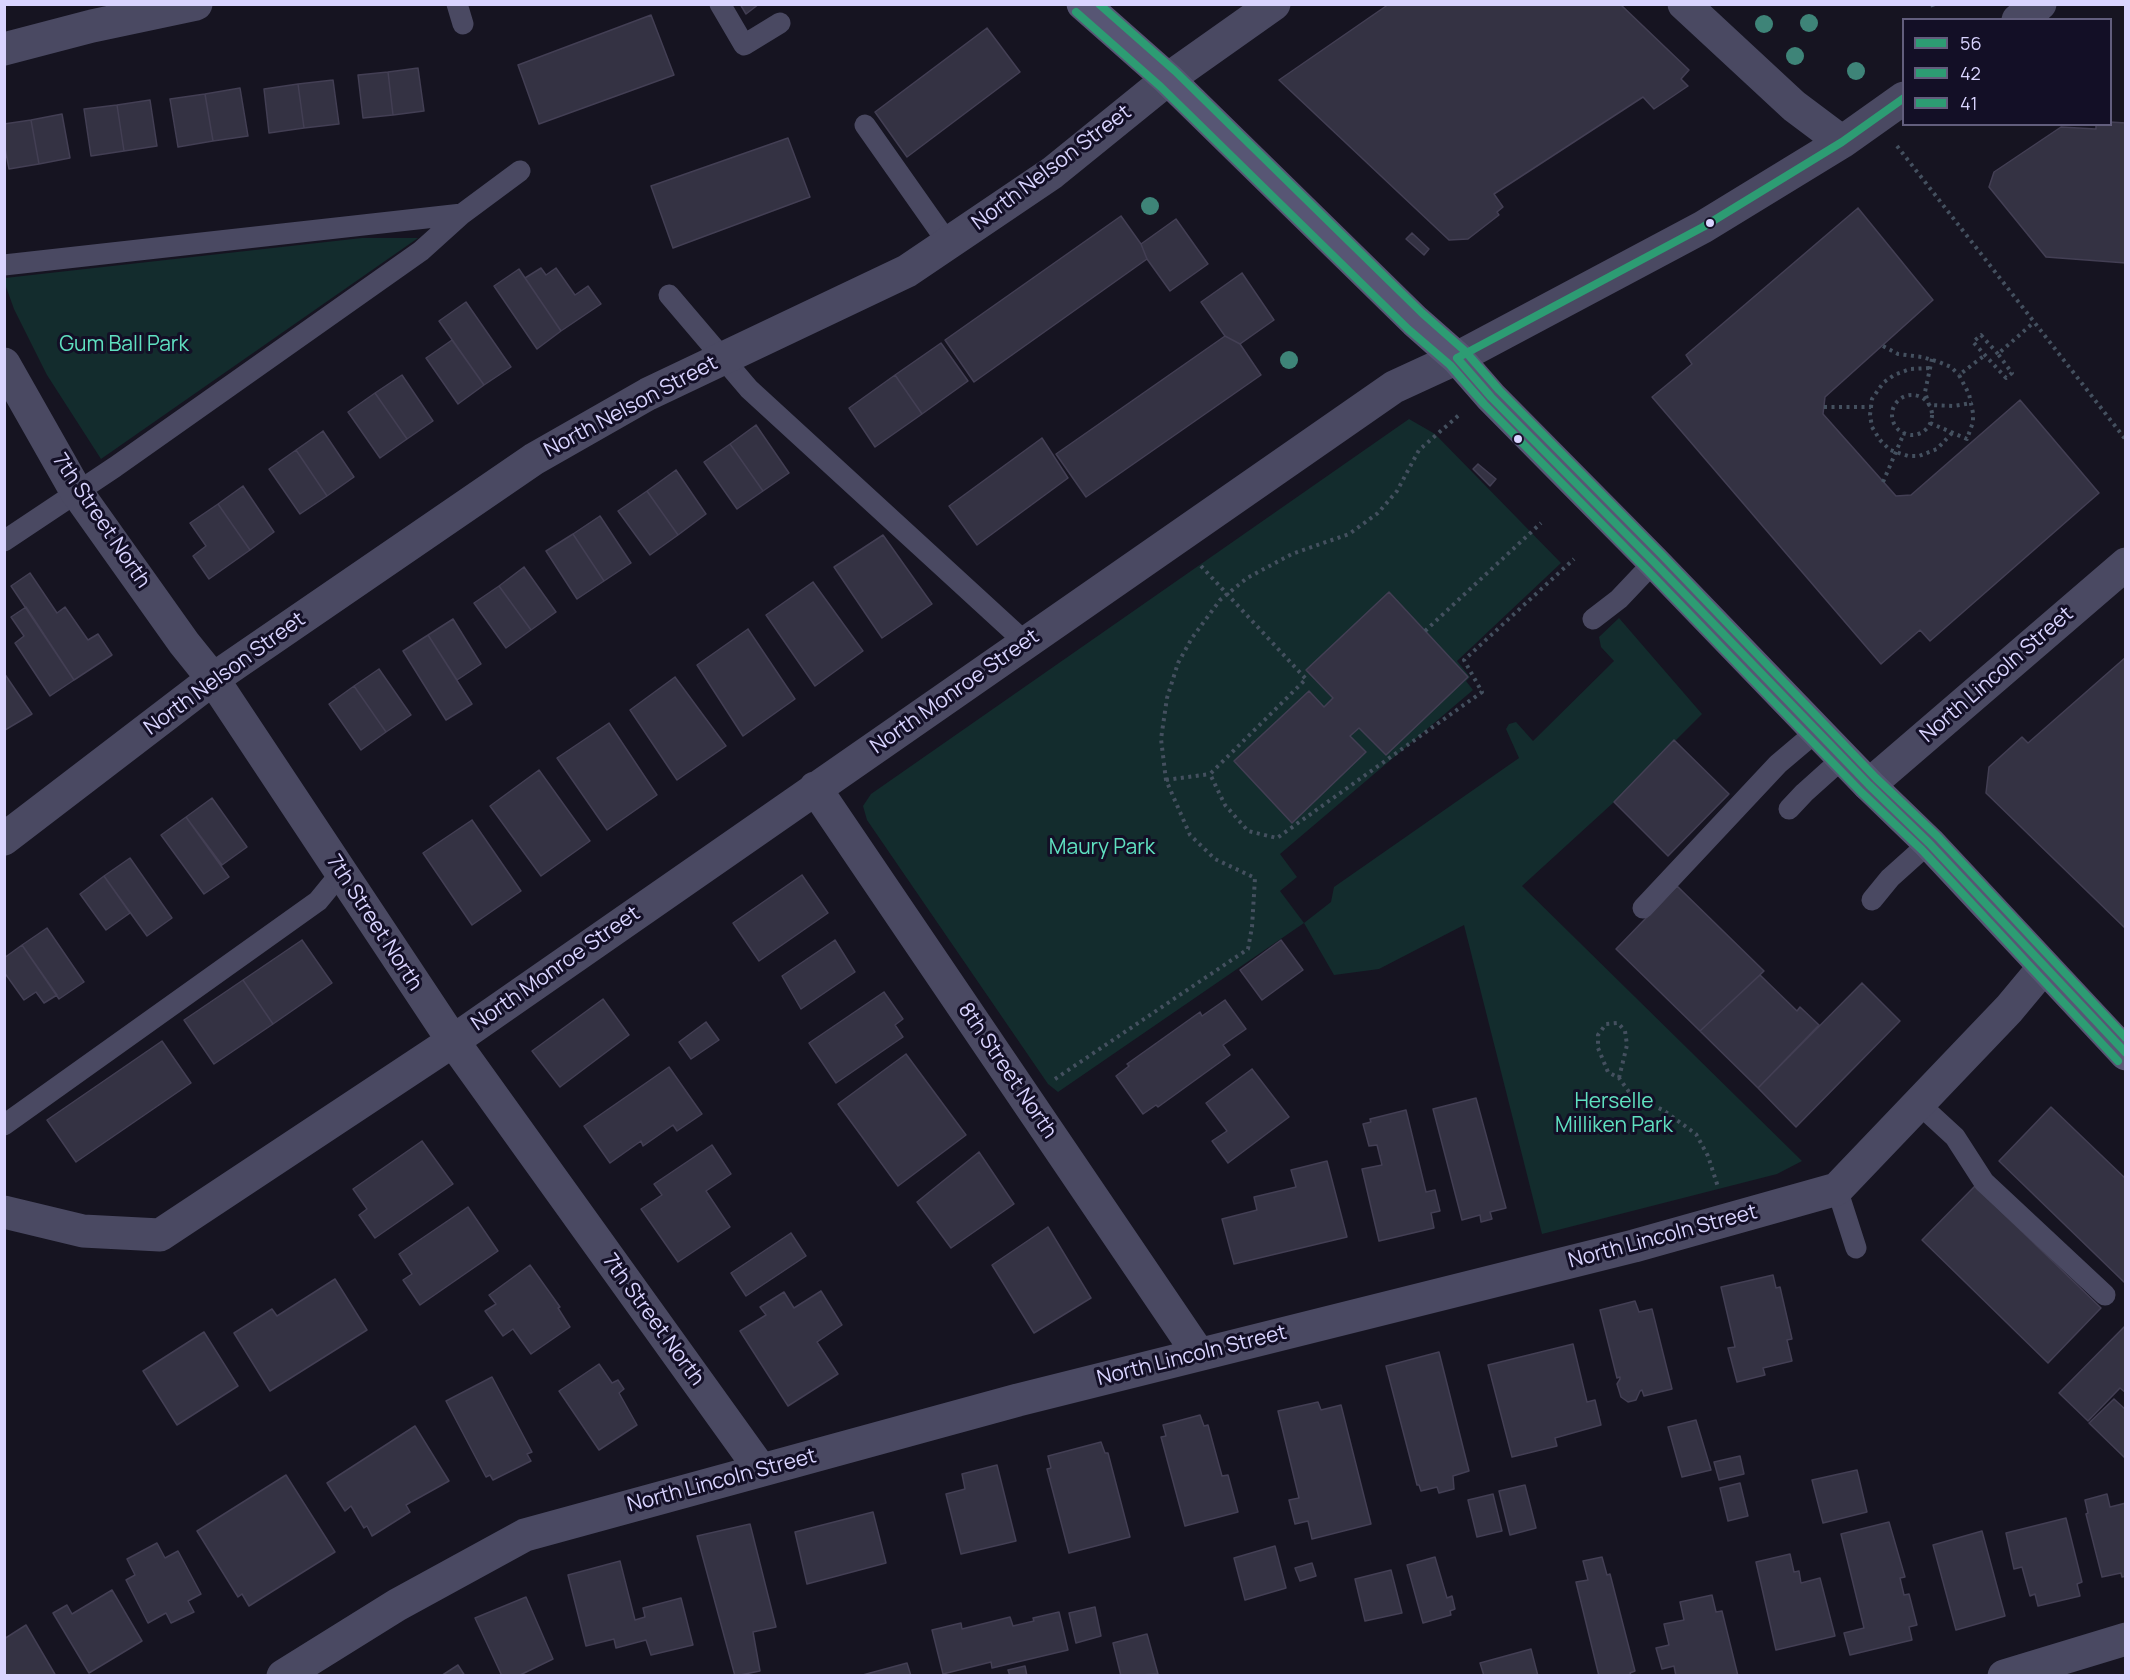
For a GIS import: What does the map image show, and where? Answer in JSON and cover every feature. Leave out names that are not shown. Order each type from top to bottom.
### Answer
[{"type":"main road","points":[[1083,4],[1168,79],[1415,321],[1457,358],[1491,397],[1869,785],[1929,843],[2126,1054]]},
{"type":"street","points":[[4,49],[92,26],[196,4]]},
{"type":"street","name":"North Nelson Street","points":[[4,839],[213,679],[534,459],[648,394],[907,271],[1052,173],[1168,79],[1274,4]]},
{"type":"street","points":[[1684,4],[1794,106],[1842,142]]},
{"type":"street","points":[[2021,18],[2040,4]]},
{"type":"street","name":"North Monroe Street","points":[[4,1212],[83,1231],[160,1235],[453,1041],[1394,387],[1457,358],[1702,227],[1842,142],[1902,99]]},
{"type":"street","name":"7th Street North","points":[[4,364],[76,491],[184,643],[213,679],[453,1041],[761,1470]]},
{"type":"street","name":"North Lincoln Street","points":[[1869,785],[2126,564]]},
{"type":"street","name":"8th Street North","points":[[815,788],[1198,1353]]},
{"type":"street","points":[[1837,1189],[2009,1009],[2044,967]]},
{"type":"street","name":"North Lincoln Street","points":[[283,1676],[397,1605],[525,1534],[1198,1353],[1634,1246],[1837,1189]]},
{"type":"street","points":[[2004,1676],[2126,1639]]},
{"type":"lane","points":[[720,4],[744,45],[780,23]]},
{"type":"lane","points":[[865,125],[948,243]]},
{"type":"lane","points":[[4,541],[115,467],[421,251],[462,214],[520,171]]},
{"type":"lane","points":[[4,265],[462,214]]},
{"type":"lane","points":[[669,295],[749,389],[1026,643]]},
{"type":"lane","points":[[1593,619],[1619,599],[1654,562]]},
{"type":"lane","points":[[1643,909],[1778,764],[1817,731]]},
{"type":"lane","points":[[1789,809],[1843,758]]},
{"type":"lane","points":[[1872,900],[1890,878],[1929,843]]},
{"type":"lane","points":[[4,1125],[318,901],[341,873]]},
{"type":"lane","points":[[1918,1102],[1955,1137],[1984,1182],[2105,1295]]},
{"type":"lane","points":[[1837,1189],[1856,1248]]},
{"type":"path","points":[[1892,140],[2126,440]]},
{"type":"path","points":[[1998,354],[2034,322]]},
{"type":"path","points":[[1981,335],[2012,373],[2006,378],[1985,355],[1973,342],[1981,335]]},
{"type":"path","points":[[1883,346],[1898,354],[1932,359],[1951,367],[1959,375],[1972,403],[1973,422],[1967,439],[1930,423]]},
{"type":"path","points":[[1959,375],[1985,355]]},
{"type":"path","points":[[1932,359],[1925,392],[1929,405],[1931,413],[1927,429],[1914,435],[1896,428],[1893,421],[1893,408],[1903,398],[1916,396],[1929,405],[1954,406],[1972,403]]},
{"type":"path","points":[[1929,368],[1910,369],[1894,375],[1883,383],[1871,407],[1872,427],[1890,450],[1908,456],[1929,453],[1944,444],[1953,432]]},
{"type":"path","points":[[1824,407],[1871,407]]},
{"type":"path","points":[[1048,1084],[1248,949],[1252,927],[1255,878],[1215,859],[1190,835],[1166,780],[1161,739],[1167,699],[1178,663],[1207,616],[1227,593],[1273,563],[1349,534],[1365,524],[1386,505],[1397,491],[1419,450],[1460,414]]},
{"type":"path","points":[[1883,482],[1904,433]]},
{"type":"path","points":[[1425,631],[1541,523]]},
{"type":"path","points":[[1210,774],[1225,805],[1248,831],[1277,838],[1482,692],[1464,660],[1574,559]]},
{"type":"path","points":[[1166,780],[1210,774],[1306,679],[1200,564]]},
{"type":"path","points":[[1619,1078],[1627,1045],[1625,1030],[1618,1023],[1606,1024],[1598,1035],[1598,1048],[1608,1072],[1619,1078],[1632,1096],[1662,1110],[1696,1134],[1708,1156],[1718,1189]]},
{"type":"green space","name":"Gum Ball Park","points":[[362,238],[418,238],[101,459],[47,375],[14,309],[5,284],[5,278]]},
{"type":"green space","name":"Maury Park","points":[[1409,419],[1435,434],[1561,563],[1457,661],[1470,677],[1466,681],[1473,690],[1280,854],[1297,877],[1280,891],[1304,923],[1058,1092],[1048,1084],[867,820],[863,806],[871,794]]},
{"type":"green space","name":"Herselle Milliken Park","points":[[1619,618],[1702,714],[1614,802],[1522,886],[1802,1161],[1777,1174],[1542,1234],[1464,925],[1379,969],[1334,975],[1304,923],[1331,902],[1334,887],[1519,758],[1506,729],[1509,724],[1516,722],[1533,741],[1614,661],[1601,647],[1599,637]]},
{"type":"building","points":[[740,4],[759,4],[746,14]]},
{"type":"building","points":[[1389,4],[1620,4],[1689,70],[1681,79],[1688,86],[1654,109],[1643,97],[1494,194],[1503,207],[1497,212],[1499,215],[1468,239],[1449,240],[1279,80]]},
{"type":"building","points":[[651,15],[674,75],[539,124],[518,65]]},
{"type":"building","points":[[987,28],[1020,72],[907,157],[875,112]]},
{"type":"building","points":[[418,68],[424,111],[393,115],[388,72]]},
{"type":"building","points":[[388,72],[393,115],[363,118],[358,75]]},
{"type":"building","points":[[333,80],[339,124],[304,128],[298,84]]},
{"type":"building","points":[[298,84],[304,128],[269,133],[264,89]]},
{"type":"building","points":[[240,88],[248,136],[213,141],[205,94]]},
{"type":"building","points":[[205,94],[213,141],[178,147],[170,99]]},
{"type":"building","points":[[150,100],[157,146],[124,151],[117,105]]},
{"type":"building","points":[[117,105],[124,151],[91,156],[84,109]]},
{"type":"building","points":[[62,114],[70,158],[39,164],[31,120]]},
{"type":"building","points":[[31,120],[39,164],[9,169],[4,143],[4,124]]},
{"type":"building","points":[[2112,122],[2126,123],[2126,263],[2046,257],[1989,187],[1994,172],[2061,127],[2096,129],[2096,126],[2112,126]]},
{"type":"building","points":[[788,138],[810,197],[673,248],[651,186]]},
{"type":"building","points":[[1858,208],[1933,300],[1825,397],[1823,414],[1896,496],[1911,495],[2020,400],[2099,493],[1930,641],[1920,630],[1881,664],[1652,397],[1692,364],[1686,355]]},
{"type":"building","points":[[1121,216],[1141,244],[1147,259],[974,382],[945,340]]},
{"type":"building","points":[[1176,219],[1208,264],[1170,291],[1147,259],[1141,244]]},
{"type":"building","points":[[1412,233],[1429,249],[1424,255],[1406,239]]},
{"type":"building","points":[[541,268],[546,275],[556,268],[575,295],[588,286],[601,304],[561,331],[525,278]]},
{"type":"building","points":[[519,269],[561,331],[537,349],[494,286]]},
{"type":"building","points":[[1242,273],[1274,320],[1240,344],[1225,336],[1201,302]]},
{"type":"building","points":[[466,302],[511,367],[484,385],[439,321]]},
{"type":"building","points":[[1225,336],[1240,344],[1261,375],[1086,497],[1056,454]]},
{"type":"building","points":[[452,340],[484,385],[458,404],[426,358]]},
{"type":"building","points":[[941,343],[968,381],[922,414],[895,375]]},
{"type":"building","points":[[402,375],[433,421],[407,439],[375,393]]},
{"type":"building","points":[[895,375],[922,414],[875,447],[849,408]]},
{"type":"building","points":[[375,393],[407,439],[380,458],[348,412]]},
{"type":"building","points":[[756,425],[789,473],[763,491],[730,444]]},
{"type":"building","points":[[323,431],[354,477],[327,496],[296,450]]},
{"type":"building","points":[[1042,438],[1068,478],[977,545],[949,506]]},
{"type":"building","points":[[730,444],[763,491],[737,509],[704,462]]},
{"type":"building","points":[[296,450],[327,496],[300,514],[269,469]]},
{"type":"building","points":[[1478,464],[1496,479],[1490,486],[1473,469]]},
{"type":"building","points":[[676,470],[706,514],[678,535],[647,491]]},
{"type":"building","points":[[243,486],[274,532],[250,550],[218,504]]},
{"type":"building","points":[[647,491],[678,535],[650,555],[618,511]]},
{"type":"building","points":[[218,504],[250,550],[209,579],[193,556],[206,546],[190,523]]},
{"type":"building","points":[[600,516],[631,563],[604,581],[573,534]]},
{"type":"building","points":[[573,534],[604,581],[577,599],[546,551]]},
{"type":"building","points":[[883,535],[932,604],[882,638],[834,567]]},
{"type":"building","points":[[524,567],[556,612],[531,630],[499,586]]},
{"type":"building","points":[[30,573],[57,613],[65,607],[88,640],[98,634],[112,655],[74,680],[11,586]]},
{"type":"building","points":[[813,582],[863,651],[815,686],[766,615]]},
{"type":"building","points":[[499,586],[531,630],[506,648],[474,603]]},
{"type":"building","points":[[1389,592],[1468,677],[1386,755],[1359,728],[1350,736],[1366,752],[1292,823],[1234,761],[1309,691],[1324,707],[1333,698],[1306,670]]},
{"type":"building","points":[[26,607],[74,680],[50,696],[15,643],[24,636],[11,617]]},
{"type":"building","points":[[453,619],[481,664],[457,680],[428,635]]},
{"type":"building","points":[[748,629],[795,699],[743,736],[697,665]]},
{"type":"building","points":[[428,635],[472,704],[446,720],[403,651]]},
{"type":"building","points":[[2126,657],[2126,929],[1986,793],[1989,767],[2022,737],[2028,743]]},
{"type":"building","points":[[379,669],[411,715],[386,732],[354,686]]},
{"type":"building","points":[[4,673],[32,714],[5,730],[4,729]]},
{"type":"building","points":[[675,677],[726,746],[677,780],[630,710]]},
{"type":"building","points":[[354,686],[386,732],[361,750],[329,704]]},
{"type":"building","points":[[609,723],[657,795],[607,830],[557,758]]},
{"type":"building","points":[[1674,740],[1729,794],[1668,856],[1614,802]]},
{"type":"building","points":[[539,770],[590,841],[541,876],[490,806]]},
{"type":"building","points":[[212,798],[247,847],[222,865],[186,817]]},
{"type":"building","points":[[186,817],[229,877],[204,894],[161,835]]},
{"type":"building","points":[[472,820],[521,891],[472,925],[423,853]]},
{"type":"building","points":[[130,858],[172,918],[147,936],[104,876]]},
{"type":"building","points":[[802,875],[828,913],[759,961],[733,923]]},
{"type":"building","points":[[104,876],[130,913],[106,930],[80,894]]},
{"type":"building","points":[[1677,886],[1764,971],[1700,1031],[1616,949]]},
{"type":"building","points":[[47,928],[84,982],[59,999],[22,945]]},
{"type":"building","points":[[302,940],[332,983],[273,1024],[243,980]]},
{"type":"building","points":[[835,940],[855,972],[801,1009],[782,976]]},
{"type":"building","points":[[1281,940],[1303,970],[1262,1000],[1240,970]]},
{"type":"building","points":[[22,945],[57,995],[44,1003],[36,992],[24,1000],[4,972],[4,958]]},
{"type":"building","points":[[1760,975],[1797,1011],[1800,1007],[1819,1025],[1758,1088],[1700,1031]]},
{"type":"building","points":[[243,980],[273,1024],[214,1064],[184,1020]]},
{"type":"building","points":[[1862,983],[1900,1021],[1796,1127],[1758,1088]]},
{"type":"building","points":[[884,992],[903,1019],[895,1025],[903,1037],[836,1083],[809,1043]]},
{"type":"building","points":[[603,999],[629,1035],[560,1087],[532,1051]]},
{"type":"building","points":[[1225,1000],[1246,1029],[1223,1045],[1230,1055],[1158,1107],[1156,1105],[1143,1114],[1116,1076],[1129,1066],[1127,1064],[1200,1012],[1202,1016]]},
{"type":"building","points":[[706,1022],[719,1040],[691,1059],[679,1042]]},
{"type":"building","points":[[162,1041],[191,1083],[76,1162],[47,1120]]},
{"type":"building","points":[[906,1054],[966,1135],[898,1186],[838,1104]]},
{"type":"building","points":[[669,1067],[702,1114],[677,1131],[673,1125],[643,1146],[641,1141],[610,1163],[584,1126]]},
{"type":"building","points":[[1252,1069],[1289,1117],[1228,1163],[1212,1141],[1227,1131],[1206,1103]]},
{"type":"building","points":[[1476,1098],[1506,1208],[1490,1212],[1492,1219],[1481,1222],[1480,1215],[1462,1220],[1433,1109]]},
{"type":"building","points":[[2051,1107],[2126,1179],[2125,1283],[1999,1161]]},
{"type":"building","points":[[1406,1110],[1426,1192],[1435,1190],[1440,1211],[1431,1213],[1434,1228],[1379,1241],[1362,1169],[1382,1165],[1377,1145],[1369,1146],[1363,1124],[1371,1122],[1370,1119]]},
{"type":"building","points":[[422,1141],[453,1184],[375,1238],[359,1215],[367,1209],[353,1189]]},
{"type":"building","points":[[712,1145],[731,1174],[706,1191],[730,1227],[678,1262],[641,1209],[662,1195],[654,1184]]},
{"type":"building","points":[[979,1152],[1014,1204],[951,1248],[917,1202]]},
{"type":"building","points":[[1327,1161],[1347,1237],[1234,1264],[1222,1219],[1257,1210],[1254,1197],[1296,1187],[1291,1170]]},
{"type":"building","points":[[1975,1186],[2101,1308],[2048,1363],[1922,1240]]},
{"type":"building","points":[[468,1207],[498,1251],[420,1305],[403,1280],[412,1274],[399,1254]]},
{"type":"building","points":[[1048,1227],[1091,1298],[1034,1333],[992,1265]]},
{"type":"building","points":[[791,1233],[806,1256],[746,1296],[731,1273]]},
{"type":"building","points":[[530,1265],[560,1307],[558,1308],[570,1327],[531,1354],[513,1329],[503,1336],[485,1311],[496,1304],[489,1295]]},
{"type":"building","points":[[1773,1275],[1776,1288],[1780,1287],[1792,1339],[1787,1340],[1792,1361],[1763,1368],[1765,1375],[1737,1382],[1728,1348],[1735,1347],[1721,1287]]},
{"type":"building","points":[[335,1279],[367,1330],[270,1391],[234,1333],[272,1309],[277,1316]]},
{"type":"building","points":[[821,1291],[842,1325],[817,1342],[838,1374],[788,1406],[740,1331],[766,1315],[760,1307],[784,1292],[794,1308]]},
{"type":"building","points":[[1635,1301],[1639,1312],[1652,1309],[1672,1389],[1644,1396],[1642,1390],[1636,1400],[1628,1402],[1621,1397],[1617,1384],[1620,1377],[1617,1378],[1600,1310]]},
{"type":"building","points":[[2126,1325],[2126,1393],[2120,1388],[2088,1421],[2059,1393]]},
{"type":"building","points":[[204,1332],[238,1386],[177,1425],[143,1371]]},
{"type":"building","points":[[1573,1344],[1587,1402],[1595,1400],[1601,1425],[1555,1438],[1557,1446],[1512,1457],[1488,1365]]},
{"type":"building","points":[[1439,1352],[1469,1471],[1453,1476],[1454,1489],[1439,1493],[1437,1487],[1421,1491],[1417,1485],[1386,1366]]},
{"type":"building","points":[[599,1364],[612,1383],[618,1380],[624,1389],[619,1393],[637,1425],[599,1450],[559,1391]]},
{"type":"building","points":[[492,1377],[532,1452],[527,1454],[531,1461],[493,1480],[490,1475],[486,1477],[446,1401]]},
{"type":"building","points":[[2114,1399],[2126,1410],[2126,1459],[2089,1423]]},
{"type":"building","points":[[1318,1402],[1321,1410],[1341,1405],[1371,1524],[1312,1539],[1308,1521],[1295,1524],[1289,1500],[1299,1498],[1278,1411]]},
{"type":"building","points":[[1200,1415],[1204,1426],[1208,1425],[1222,1476],[1228,1475],[1238,1512],[1185,1526],[1161,1437],[1166,1436],[1163,1425]]},
{"type":"building","points":[[1696,1420],[1711,1470],[1682,1477],[1668,1427]]},
{"type":"building","points":[[415,1426],[449,1481],[406,1505],[410,1512],[372,1536],[367,1526],[364,1528],[351,1506],[345,1511],[327,1483]]},
{"type":"building","points":[[1101,1442],[1105,1453],[1108,1453],[1130,1537],[1069,1553],[1047,1469],[1051,1468],[1048,1456]]},
{"type":"building","points":[[1740,1456],[1744,1474],[1719,1480],[1714,1462]]},
{"type":"building","points":[[997,1465],[1016,1541],[961,1554],[946,1494],[965,1489],[962,1474]]},
{"type":"building","points":[[1857,1470],[1867,1512],[1823,1523],[1812,1480]]},
{"type":"building","points":[[286,1475],[335,1552],[249,1606],[242,1594],[238,1597],[197,1531]]},
{"type":"building","points":[[1740,1483],[1748,1516],[1728,1521],[1720,1488]]},
{"type":"building","points":[[1525,1485],[1536,1528],[1510,1535],[1499,1491]]},
{"type":"building","points":[[1493,1494],[1502,1531],[1477,1537],[1468,1500]]},
{"type":"building","points":[[2107,1494],[2110,1507],[2126,1503],[2126,1576],[2122,1577],[2121,1573],[2102,1577],[2086,1514],[2088,1513],[2085,1500]]},
{"type":"building","points":[[873,1512],[886,1563],[807,1584],[795,1532]]},
{"type":"building","points":[[2066,1518],[2082,1582],[2077,1584],[2080,1596],[2038,1606],[2035,1594],[2030,1596],[2022,1567],[2014,1569],[2006,1533]]},
{"type":"building","points":[[1889,1522],[1905,1577],[1900,1578],[1904,1595],[1909,1594],[1917,1625],[1909,1627],[1912,1640],[1850,1655],[1844,1633],[1864,1628],[1841,1534]]},
{"type":"building","points":[[750,1524],[776,1627],[753,1632],[760,1671],[735,1676],[697,1536]]},
{"type":"building","points":[[1982,1531],[2005,1616],[1956,1630],[1933,1545]]},
{"type":"building","points":[[157,1543],[165,1558],[178,1551],[201,1594],[188,1601],[194,1612],[171,1623],[166,1613],[148,1623],[126,1580],[135,1575],[127,1559]]},
{"type":"building","points":[[1275,1546],[1286,1588],[1245,1600],[1234,1558]]},
{"type":"building","points":[[1790,1554],[1794,1572],[1799,1571],[1801,1583],[1820,1578],[1835,1636],[1776,1650],[1756,1562]]},
{"type":"building","points":[[1435,1557],[1447,1598],[1452,1596],[1455,1609],[1450,1611],[1451,1615],[1423,1623],[1407,1565]]},
{"type":"building","points":[[1602,1557],[1607,1575],[1610,1574],[1635,1671],[1630,1673],[1631,1676],[1599,1676],[1576,1582],[1588,1580],[1583,1561]]},
{"type":"building","points":[[620,1561],[635,1620],[645,1617],[643,1608],[681,1598],[693,1645],[651,1655],[646,1640],[616,1648],[614,1639],[586,1646],[568,1575]]},
{"type":"building","points":[[1312,1563],[1316,1576],[1300,1581],[1295,1568]]},
{"type":"building","points":[[1391,1570],[1402,1613],[1365,1621],[1355,1579]]},
{"type":"building","points":[[112,1590],[142,1641],[89,1673],[53,1613],[67,1605],[72,1614]]},
{"type":"building","points":[[1712,1595],[1716,1612],[1722,1611],[1738,1676],[1676,1676],[1674,1666],[1662,1669],[1656,1648],[1669,1645],[1664,1624],[1684,1620],[1680,1602]]},
{"type":"building","points":[[526,1597],[553,1659],[518,1676],[502,1676],[475,1618]]},
{"type":"building","points":[[1095,1607],[1101,1636],[1076,1643],[1069,1613]]},
{"type":"building","points":[[1059,1612],[1068,1650],[992,1668],[991,1662],[943,1674],[932,1630],[961,1623],[962,1629],[1010,1617],[1013,1626],[1034,1621],[1033,1618]]},
{"type":"building","points":[[26,1625],[56,1676],[4,1676],[4,1639]]},
{"type":"building","points":[[1147,1634],[1158,1674],[1121,1676],[1113,1643]]},
{"type":"building","points":[[1531,1649],[1538,1676],[1484,1676],[1480,1663]]},
{"type":"building","points":[[907,1663],[911,1676],[859,1676]]},
{"type":"building","points":[[458,1665],[465,1676],[441,1676]]},
{"type":"building","points":[[1025,1666],[1027,1676],[1010,1676],[1008,1670]]},
{"type":"transit line","name":"41","points":[[1099,4],[1175,71],[1422,313],[1465,351],[1499,390],[1662,555],[1876,778],[1937,836],[2126,1038]]},
{"type":"transit line","name":"42","points":[[1076,12],[1161,87],[1408,329],[1450,365],[1484,404],[1861,792],[1922,850],[2118,1061]]},
{"type":"transit line","name":"56","points":[[1457,358],[1703,227],[1842,142],[1902,99]]},
{"type":"transit line","name":"56","points":[[1457,358],[1491,397],[1869,785],[1929,843],[2126,1053]]}]
